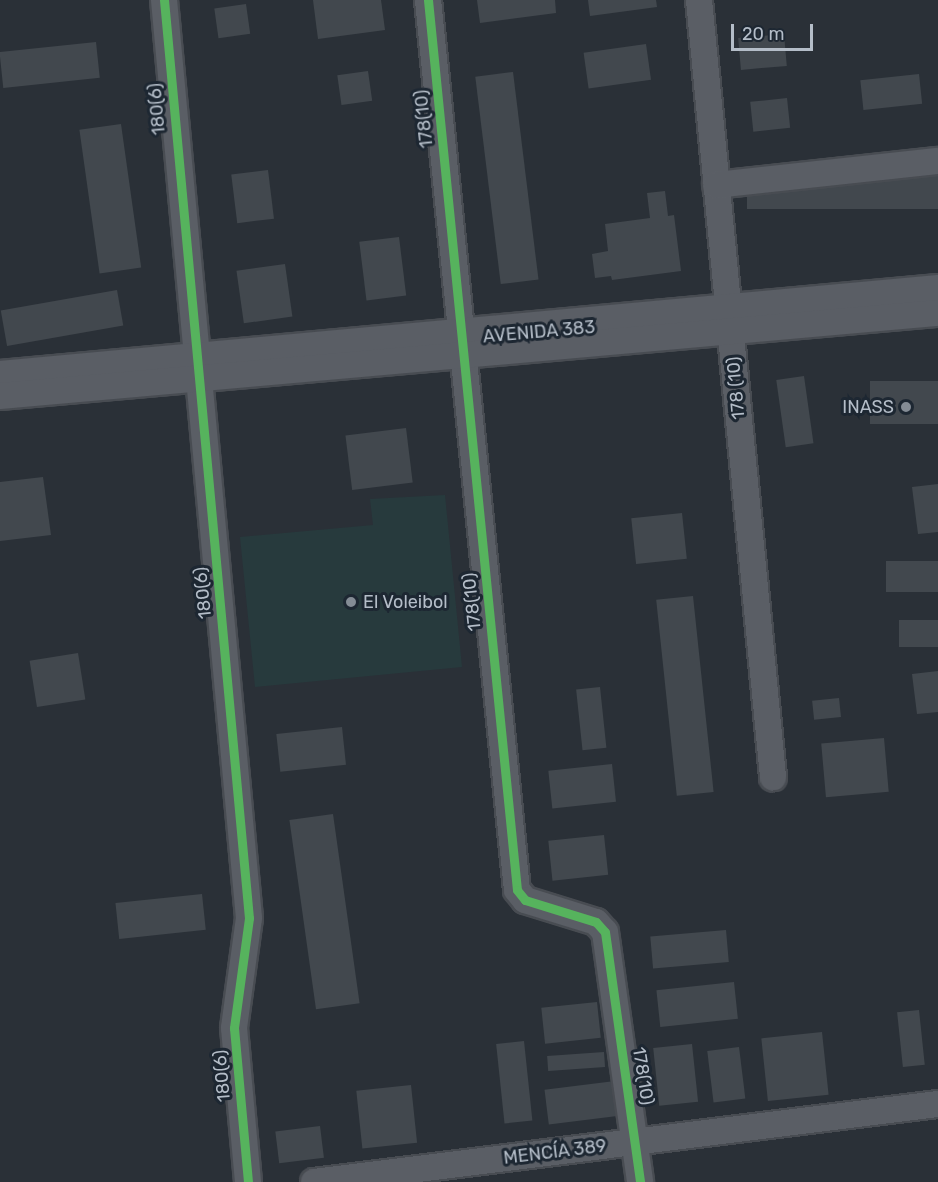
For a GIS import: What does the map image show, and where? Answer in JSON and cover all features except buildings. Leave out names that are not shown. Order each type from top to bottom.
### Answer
[{"type":"street","name":"180(6)","points":[[164,0],[249,918],[234,1028],[248,1182]]},
{"type":"street","name":"178(10)","points":[[428,0],[517,890],[525,900],[596,922],[605,932],[640,1182]]},
{"type":"street","name":"178 (10)","points":[[699,0],[773,777]]},
{"type":"street","points":[[717,185],[938,161]]},
{"type":"street","name":"AVENIDA 383","points":[[0,374],[197,367],[729,319],[938,288]]},
{"type":"street","name":"AVENIDA 383","points":[[729,319],[938,313]]},
{"type":"street","name":"AVENIDA 383","points":[[0,396],[197,367]]},
{"type":"street","name":"MENCÍA 389","points":[[314,1182],[938,1104]]},
{"type":"shaded area","name":"El Voleibol","points":[[445,495],[462,667],[255,687],[240,537],[373,525],[370,499]]},
{"type":"cycle path","points":[[164,0],[249,918],[234,1028],[248,1182]]},
{"type":"cycle path","points":[[428,0],[517,890],[525,900],[596,922],[605,932],[640,1182]]},
{"type":"place","name":"INASS","points":[[906,407]]},
{"type":"place","name":"El Voleibol","points":[[351,602]]}]
